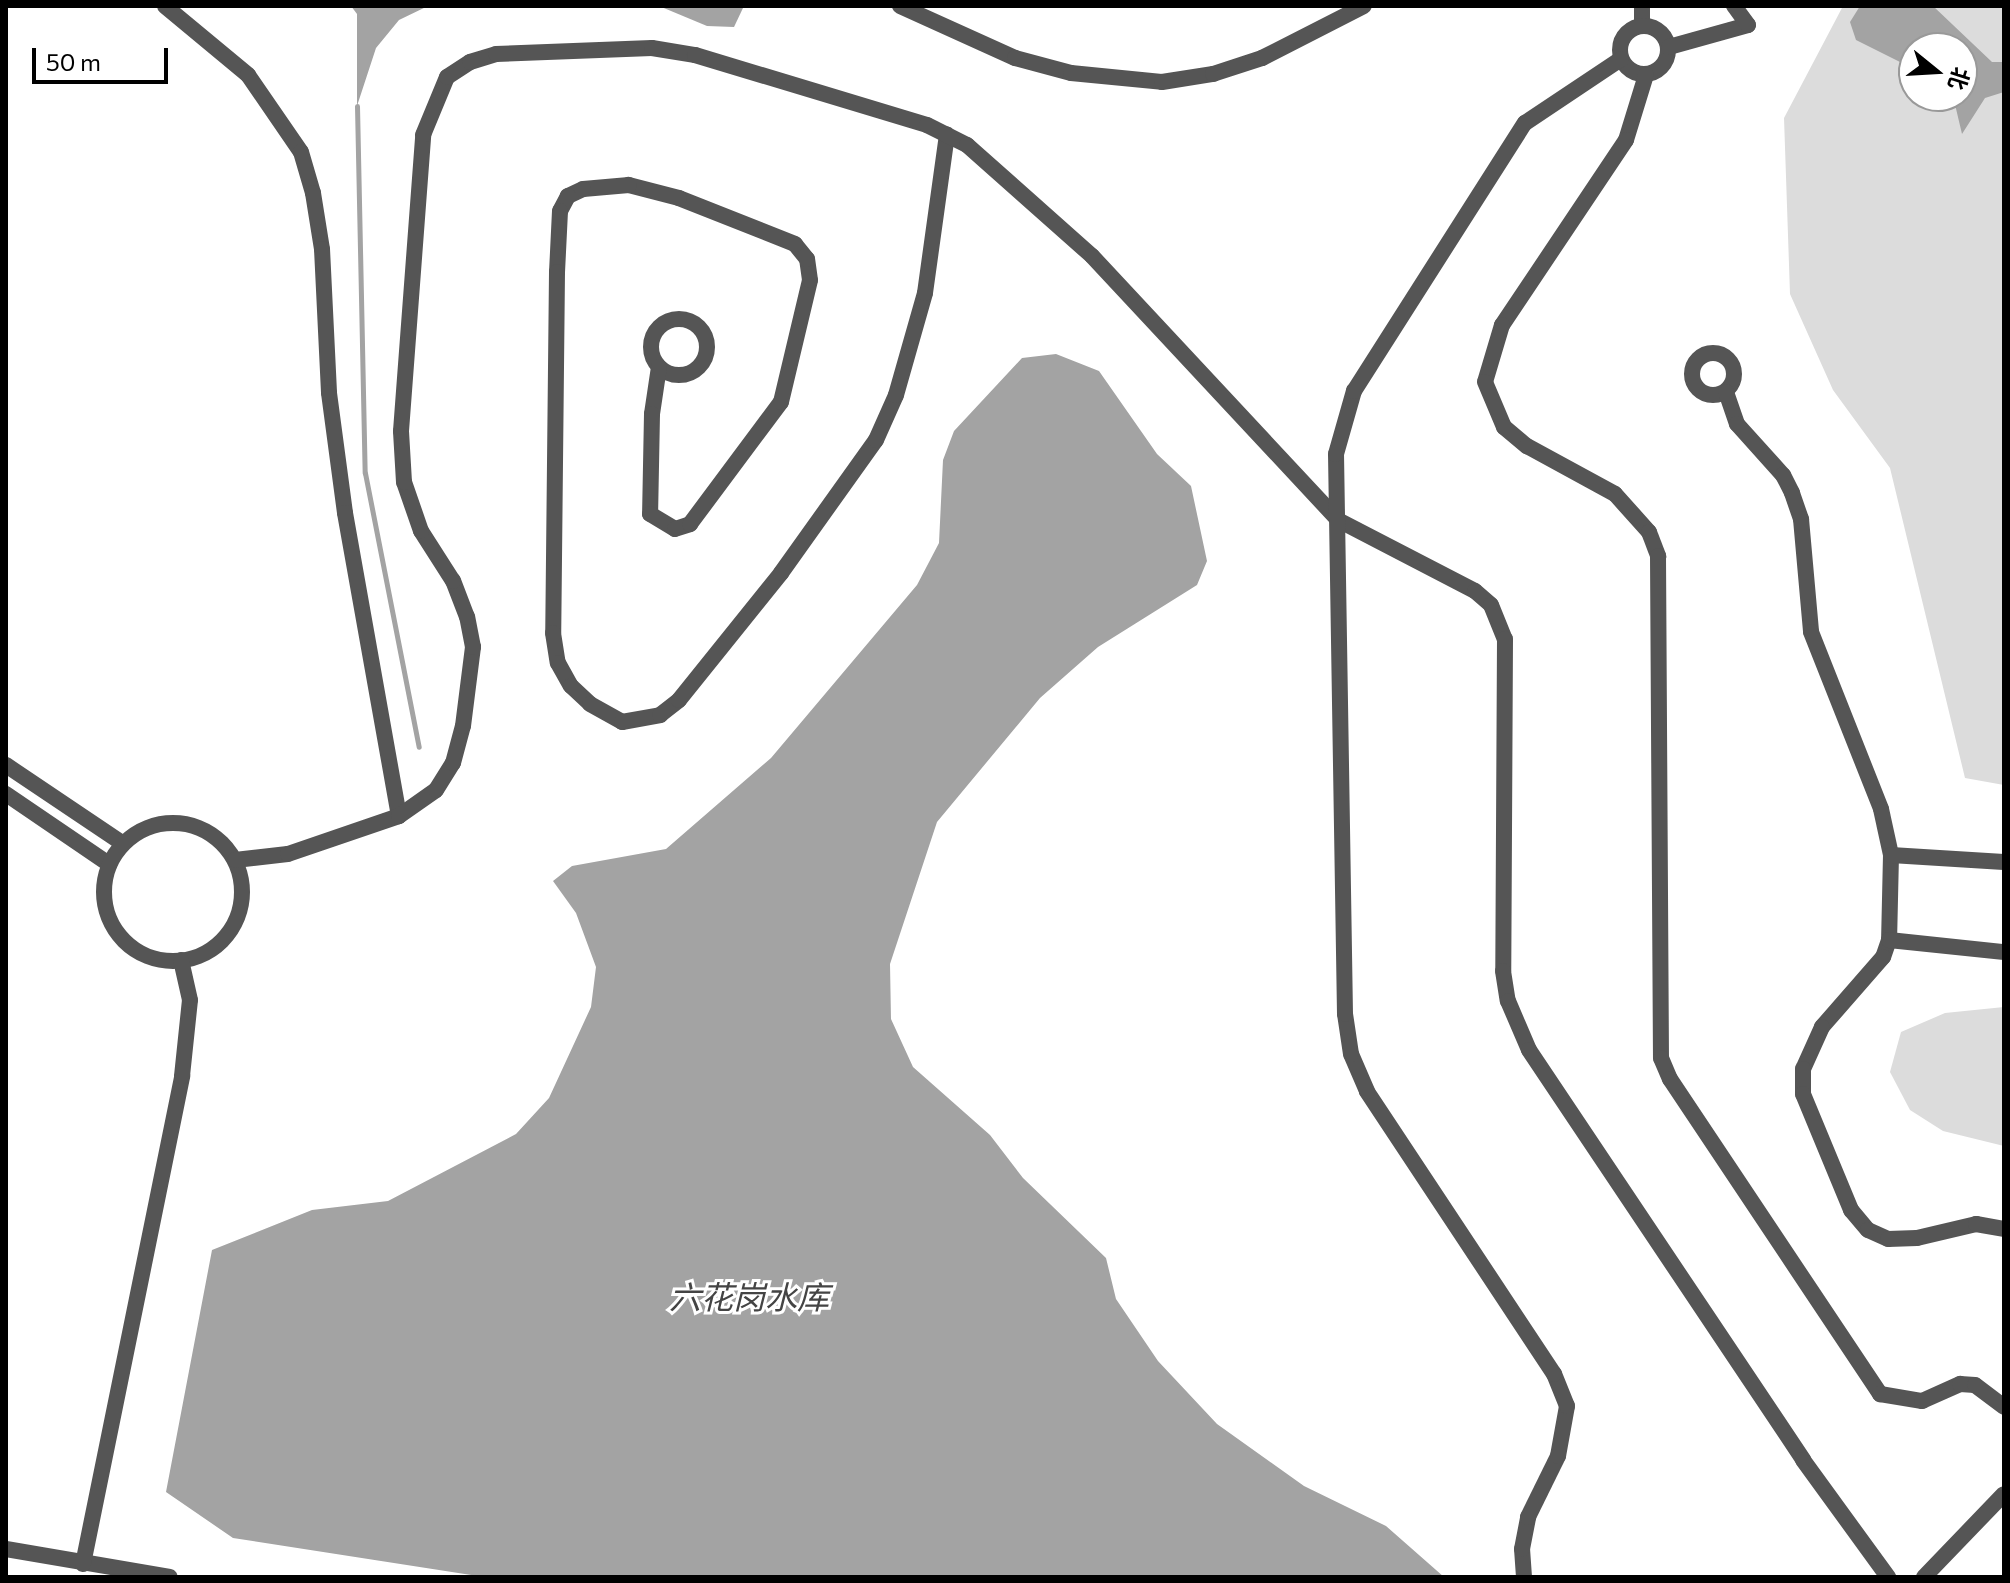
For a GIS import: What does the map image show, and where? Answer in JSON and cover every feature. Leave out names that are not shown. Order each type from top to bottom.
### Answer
[{"type":"street","points":[[165,6],[248,75],[301,152],[313,193],[341,483],[399,816]]},
{"type":"street","points":[[900,6],[1015,58],[1071,73],[1162,82],[1213,74],[1262,58],[1364,6]]},
{"type":"street","points":[[1642,6],[1642,25]]},
{"type":"street","points":[[1669,47],[1748,25],[1734,6]]},
{"type":"street","points":[[1642,25],[1657,29],[1669,47],[1661,68],[1646,75],[1629,69],[1621,59],[1622,39],[1642,25]]},
{"type":"street","points":[[235,860],[288,854],[399,816],[436,790],[453,763],[463,726],[473,647],[453,581],[421,531],[404,482],[401,431],[423,135],[447,77],[470,62],[496,54],[652,48],[695,55],[947,135],[967,145],[1092,256],[1338,520],[1475,591],[1501,620],[1503,971],[1508,1001],[1529,1050],[1803,1460],[1888,1577]]},
{"type":"street","points":[[1524,1577],[1522,1549],[1528,1517],[1558,1456],[1567,1406],[1554,1374],[1367,1091],[1351,1054],[1345,1014],[1336,454],[1354,391],[1525,123],[1621,59]]},
{"type":"street","points":[[1646,75],[1626,140],[1502,325],[1485,382],[1504,427],[1527,446],[1615,494],[1649,532],[1658,556],[1661,1058],[1670,1079],[1880,1394],[1922,1401],[1960,1384],[1975,1385],[2004,1407]]},
{"type":"street","points":[[659,367],[652,414],[650,514],[675,529],[690,524],[781,402],[810,280],[807,259],[795,244],[679,198],[629,185],[583,189],[568,196],[560,211],[557,272],[553,633],[558,663],[571,686],[590,704],[622,722],[660,715],[679,700],[781,573],[876,440],[901,380],[925,293],[947,135]]},
{"type":"street","points":[[1726,392],[1737,424],[1783,475],[1792,493],[1801,519],[1811,632],[1881,809],[1891,855],[1889,940],[1883,957],[1822,1027],[1803,1069],[1803,1094],[1851,1210],[1868,1230],[1888,1239],[1917,1238],[1976,1224],[2004,1229]]},
{"type":"street","points":[[6,765],[122,843]]},
{"type":"street","points":[[6,794],[109,864]]},
{"type":"street","points":[[189,823],[218,838],[235,860],[242,900],[235,924],[216,946],[181,960],[166,961],[135,950],[116,932],[106,908],[109,864],[122,843],[155,824],[189,823]]},
{"type":"street","points":[[1891,855],[2004,862]]},
{"type":"street","points":[[1889,940],[2004,952]]},
{"type":"street","points":[[83,1564],[182,1076],[190,1000],[181,960]]},
{"type":"street","points":[[1924,1577],[2004,1494]]},
{"type":"street","points":[[6,1549],[170,1577]]},
{"type":"shaded area","points":[[1843,6],[2004,6],[2004,785],[1965,778],[1890,468],[1833,390],[1790,294],[1784,118]]},
{"type":"shaded area","points":[[2004,1007],[2004,1146],[1943,1131],[1910,1110],[1890,1072],[1901,1032],[1945,1013]]},
{"type":"water","points":[[351,6],[428,6],[399,20],[376,48],[357,106],[357,14]]},
{"type":"water","points":[[659,6],[743,8],[734,27],[707,26]]},
{"type":"water","points":[[1860,6],[1933,6],[1960,32],[1898,32],[1898,61],[1856,40],[1850,22]]},
{"type":"water","points":[[1978,49],[1992,62],[2004,62],[2004,92],[1985,98],[1978,109]]},
{"type":"water","points":[[1957,112],[1976,112],[1962,134]]},
{"type":"water","name":"六花岗水库","points":[[1056,354],[1099,371],[1157,454],[1191,486],[1207,561],[1197,585],[1098,647],[1040,698],[937,822],[890,964],[891,1019],[913,1067],[990,1135],[1023,1178],[1106,1258],[1116,1299],[1158,1361],[1217,1424],[1304,1486],[1386,1526],[1444,1577],[484,1577],[233,1538],[166,1492],[212,1250],[312,1210],[388,1201],[516,1134],[549,1098],[591,1007],[596,967],[576,913],[553,881],[572,866],[666,849],[771,758],[917,585],[939,543],[943,460],[954,431],[1022,358]]},
{"type":"waterway","points":[[357,106],[365,473],[419,747]]}]
